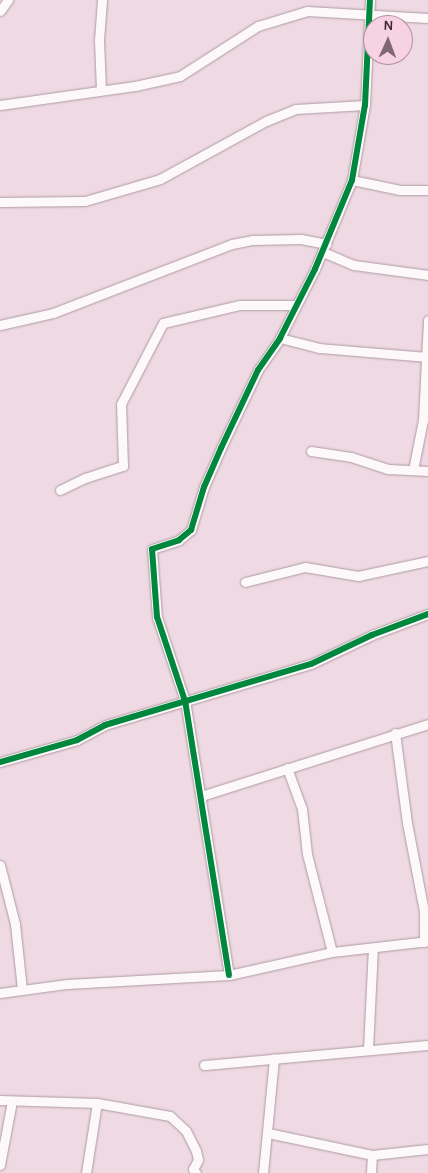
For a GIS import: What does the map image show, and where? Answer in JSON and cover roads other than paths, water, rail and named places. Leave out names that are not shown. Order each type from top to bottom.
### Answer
[{"type":"street","points":[[0,11],[8,0]]},
{"type":"street","points":[[101,90],[99,40],[102,0]]},
{"type":"street","points":[[306,0],[307,11]]},
{"type":"street","points":[[228,974],[185,701],[157,617],[152,550],[179,540],[191,530],[204,488],[222,448],[258,370],[280,338],[325,248],[352,180],[364,105],[370,0]]},
{"type":"street","points":[[0,105],[180,76],[258,26],[307,11],[428,18]]},
{"type":"street","points":[[0,202],[85,201],[160,179],[266,121],[295,109],[364,105]]},
{"type":"street","points":[[352,180],[400,190],[428,190]]},
{"type":"street","points":[[0,325],[53,313],[232,244],[252,240],[301,238],[325,248],[354,265],[428,275]]},
{"type":"street","points":[[60,490],[85,478],[124,466],[121,404],[163,323],[240,305],[296,305]]},
{"type":"street","points":[[413,470],[423,420],[428,320]]},
{"type":"street","points":[[280,338],[320,348],[426,357]]},
{"type":"street","points":[[311,451],[351,457],[388,469],[428,472]]},
{"type":"street","points":[[245,582],[305,566],[358,576],[428,561]]},
{"type":"street","points":[[0,762],[76,740],[105,725],[311,664],[372,635],[428,614]]},
{"type":"street","points":[[200,796],[428,724]]},
{"type":"street","points":[[0,992],[228,974],[332,952],[426,942],[424,911],[407,823],[395,733]]},
{"type":"street","points":[[286,768],[302,809],[307,854],[332,952]]},
{"type":"street","points":[[0,865],[15,924],[22,989]]},
{"type":"street","points":[[368,1049],[373,948]]},
{"type":"street","points":[[204,1065],[428,1045]]},
{"type":"street","points":[[263,1173],[274,1059]]},
{"type":"street","points":[[0,1100],[97,1102],[170,1116],[186,1131],[196,1151],[198,1160],[193,1169],[196,1173]]},
{"type":"street","points":[[0,1165],[12,1101]]},
{"type":"street","points":[[86,1173],[97,1102]]},
{"type":"street","points":[[268,1133],[372,1155],[428,1149]]},
{"type":"street","points":[[371,1173],[372,1155]]}]
